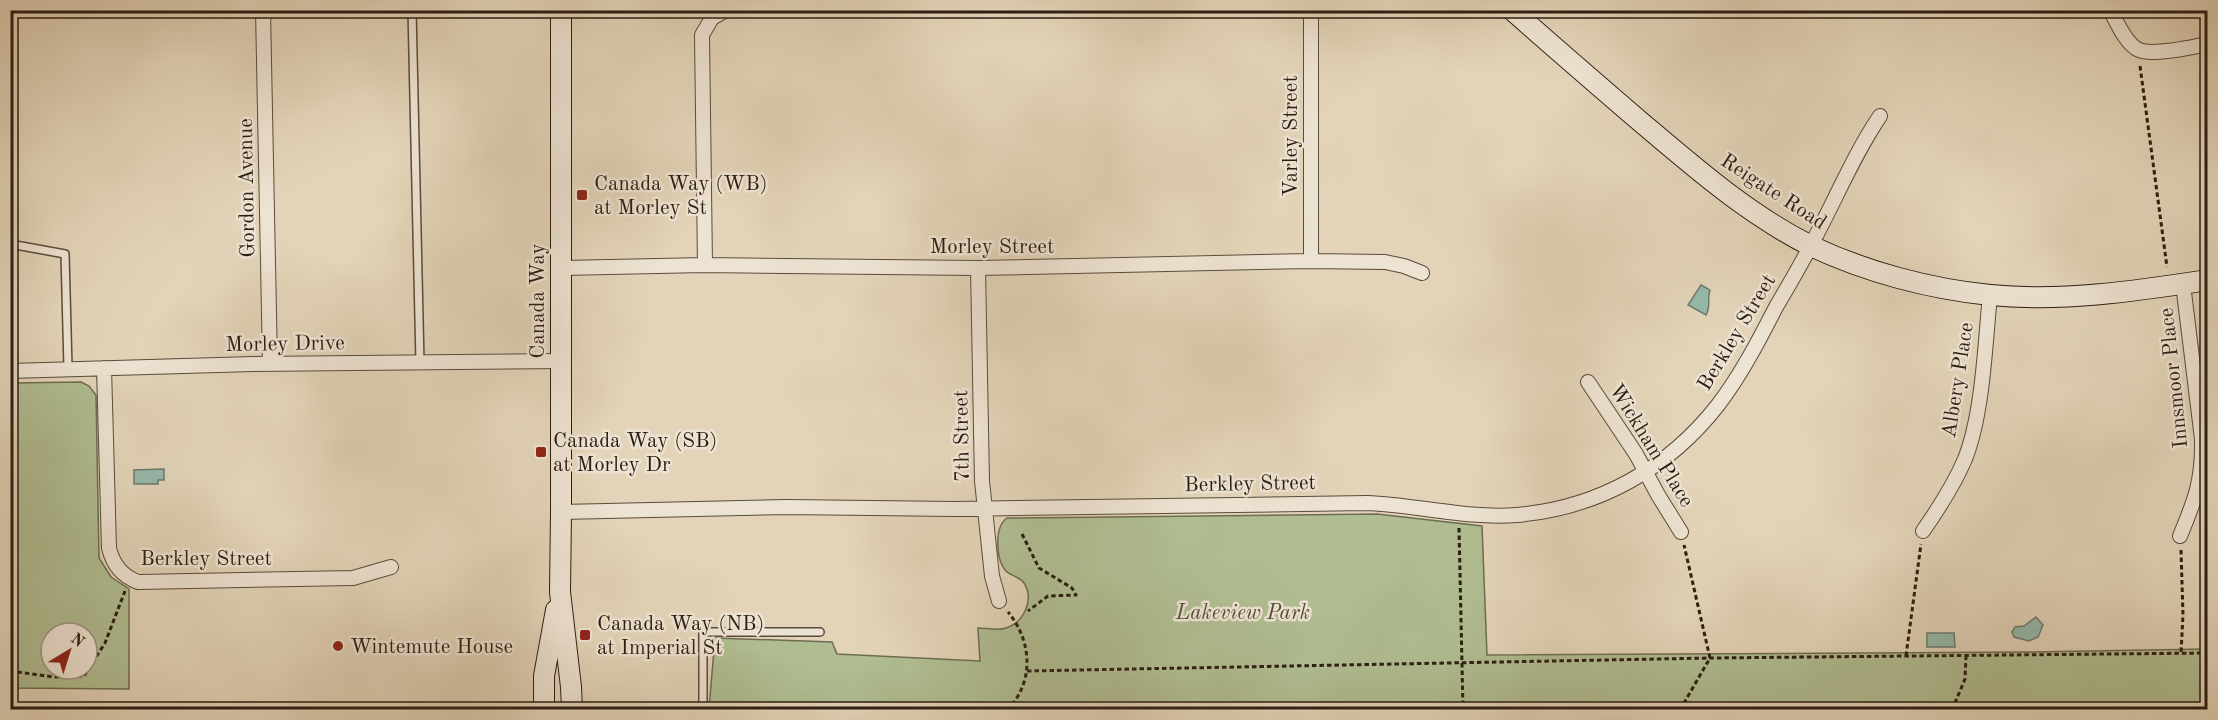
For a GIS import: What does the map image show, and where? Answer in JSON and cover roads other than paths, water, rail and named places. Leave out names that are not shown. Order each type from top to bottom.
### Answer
[{"type":"main road","name":"Canada Way","points":[[561,10],[560,592],[572,710]]},
{"type":"main road","name":"Reigate Road","points":[[1512,10],[1708,178],[1769,221],[1811,245],[1860,265],[1917,282],[1990,295],[2069,297],[2208,280]]},
{"type":"main road","name":"Canada Way","points":[[544,710],[544,676],[560,592]]},
{"type":"street","name":"Gordon Avenue","points":[[263,10],[270,364]]},
{"type":"street","points":[[705,265],[702,35],[712,18],[726,10]]},
{"type":"street","name":"Varley Street","points":[[1311,10],[1311,261]]},
{"type":"street","points":[[2110,10],[2125,35],[2137,49],[2153,52],[2208,44]]},
{"type":"street","name":"Berkley Street","points":[[561,512],[787,507],[984,508],[1368,503],[1393,504],[1458,515],[1516,515],[1576,505],[1632,482],[1675,450],[1718,405],[1743,368],[1811,245],[1862,143],[1880,116]]},
{"type":"street","name":"Morley Street","points":[[561,268],[705,265],[978,268],[1311,261],[1385,262],[1422,273]]},
{"type":"street","name":"7th Street","points":[[978,268],[984,508],[992,576],[999,601]]},
{"type":"street","name":"Innsmoor Place","points":[[2180,536],[2197,496],[2203,456],[2183,284]]},
{"type":"street","name":"Albery Place","points":[[1923,531],[1950,491],[1965,458],[1972,435],[1977,412],[1990,295]]},
{"type":"street","name":"Morley Drive","points":[[10,371],[270,364],[561,361]]},
{"type":"street","name":"Berkley Street","points":[[105,368],[109,548],[111,557],[125,575],[138,582],[353,578],[391,567]]},
{"type":"street","name":"Wickham Place","points":[[1587,382],[1636,454],[1681,532]]},
{"type":"lane","points":[[412,10],[420,363]]},
{"type":"lane","points":[[10,244],[65,254],[68,368]]},
{"type":"lane","points":[[703,710],[703,632],[820,632]]},
{"type":"place","name":"Canada Way (WB) at Morley St","points":[[582,195]]},
{"type":"place","name":"Canada Way (SB) at Morley Dr","points":[[541,452]]},
{"type":"place","name":"Canada Way (NB) at Imperial St","points":[[585,635]]},
{"type":"place","name":"Wintemute House","points":[[338,646]]},
{"type":"park label","name":"Lakeview Park","points":[[1243,612]]}]
